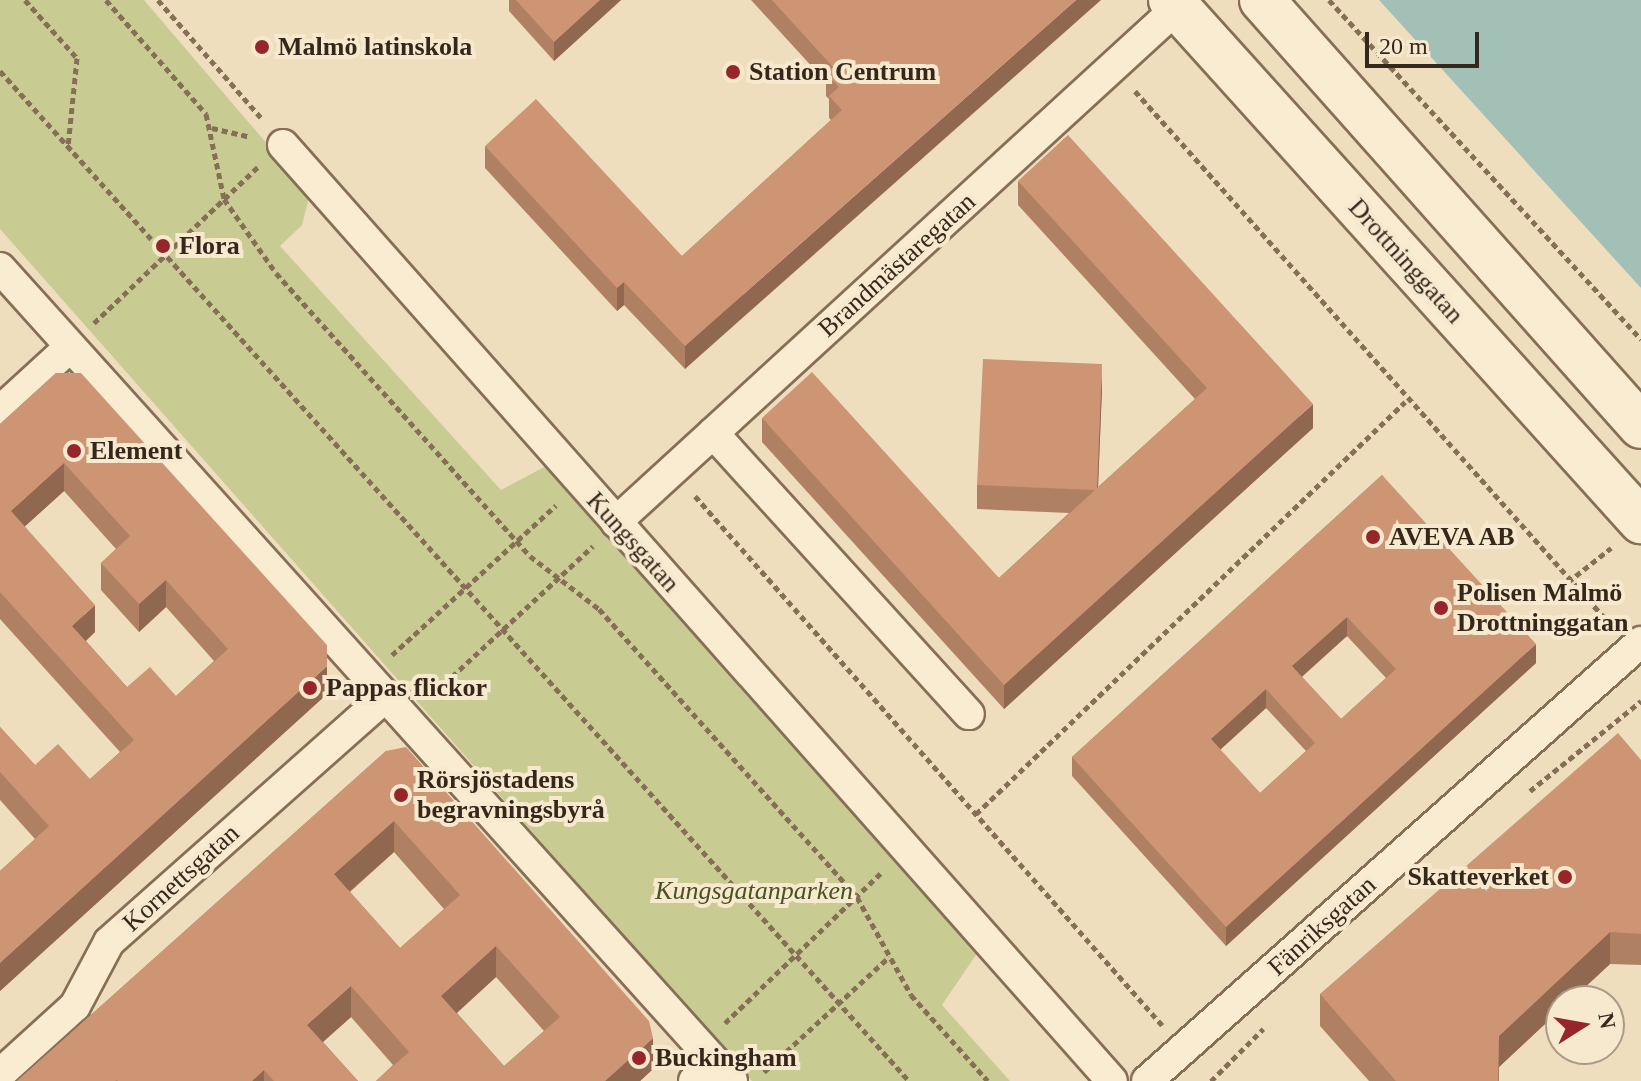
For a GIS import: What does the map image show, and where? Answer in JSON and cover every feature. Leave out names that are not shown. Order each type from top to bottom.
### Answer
[{"type":"main road","points":[[1262,0],[1641,426]]},
{"type":"main road","name":"Drottninggatan","points":[[1174,4],[1633,529]]},
{"type":"street","name":"Brandmästaregatan","points":[[616,522],[1114,66],[1174,4]]},
{"type":"street","name":"Kungsgatan","points":[[283,145],[1112,1081]]},
{"type":"street","points":[[0,268],[710,1068]]},
{"type":"street","points":[[0,411],[70,347]]},
{"type":"street","points":[[713,433],[969,714]]},
{"type":"street","name":"Fänriksgatan","points":[[1147,1081],[1637,646]]},
{"type":"street","name":"Kornettsgatan","points":[[0,1074],[75,1006],[109,942],[375,688]]},
{"type":"path","points":[[25,0],[77,58],[68,147]]},
{"type":"path","points":[[106,0],[206,114],[224,199],[276,273],[516,541],[563,578],[857,897],[911,995],[988,1081]]},
{"type":"path","points":[[70,347],[162,254],[283,145],[158,0]]},
{"type":"path","points":[[1329,0],[1641,339]]},
{"type":"path","points":[[1114,66],[1405,402],[1568,582],[1637,646]]},
{"type":"path","points":[[0,71],[909,1081]]},
{"type":"path","points":[[976,815],[1405,402]]},
{"type":"path","points":[[672,470],[1214,1081]]},
{"type":"path","points":[[580,483],[466,588],[375,688],[424,703],[563,578],[616,522]]},
{"type":"path","points":[[1568,582],[1633,529]]},
{"type":"path","points":[[710,1068],[796,955],[906,849]]},
{"type":"path","points":[[755,1081],[836,1000],[889,956]]},
{"type":"green space","name":"Kungsgatanparken","points":[[0,0],[144,0],[310,194],[302,225],[280,246],[501,490],[550,464],[980,949],[942,1005],[1010,1081],[752,1081],[0,229]]},
{"type":"water","points":[[1379,0],[1641,0],[1641,288]]},
{"type":"building","points":[[516,0],[600,0],[554,42]]},
{"type":"building","points":[[772,0],[1076,0],[685,346],[624,282],[617,288],[485,146],[536,99],[682,256],[842,110],[829,96],[839,87],[826,74],[833,67]]},
{"type":"building","points":[[1068,135],[1313,404],[1004,685],[762,418],[812,372],[999,578],[1095,490],[977,485],[983,359],[1102,364],[1097,488],[1207,388],[1018,181]]},
{"type":"building","points":[[56,373],[81,373],[327,645],[327,666],[0,963],[0,871],[49,826],[0,772],[0,727],[35,765],[58,744],[90,779],[134,740],[0,592],[0,424]],"holes":[[[64,463],[130,536],[101,563],[139,604],[166,580],[228,649],[176,696],[150,667],[127,687],[72,626],[95,605],[11,511]]]},
{"type":"building","points":[[1382,475],[1536,644],[1226,927],[1072,757]],"holes":[[[1347,617],[1396,669],[1341,719],[1292,666]],[[1266,689],[1315,743],[1260,793],[1211,739]]]},
{"type":"building","name":"Skatteverket","points":[[1618,733],[1641,760],[1641,934],[1610,932],[1553,985],[1545,985],[1545,993],[1499,1036],[1498,1081],[1396,1081],[1320,994]]},
{"type":"building","points":[[406,747],[649,1021],[653,1038],[605,1081],[376,1081],[409,1052],[351,986],[307,1025],[358,1081],[274,1081],[264,1070],[252,1081],[17,1081],[386,751]],"holes":[[[394,821],[460,895],[400,948],[334,874]],[[496,946],[560,1017],[504,1066],[441,996]]]},
{"type":"place","name":"Malmö latinskola","points":[[262,47]]},
{"type":"place","name":"Station Centrum","points":[[733,72]]},
{"type":"place","name":"Flora","points":[[163,246]]},
{"type":"place","name":"Element","points":[[74,451]]},
{"type":"place","name":"AVEVA AB","points":[[1373,537]]},
{"type":"place","name":"Polisen Malmö Drottninggatan","points":[[1441,608]]},
{"type":"place","name":"Pappas flickor","points":[[310,688]]},
{"type":"place","name":"Rörsjöstadens begravningsbyrå","points":[[401,795]]},
{"type":"place","name":"Skatteverket","points":[[1565,877]]},
{"type":"place","name":"Buckingham","points":[[639,1058]]}]
